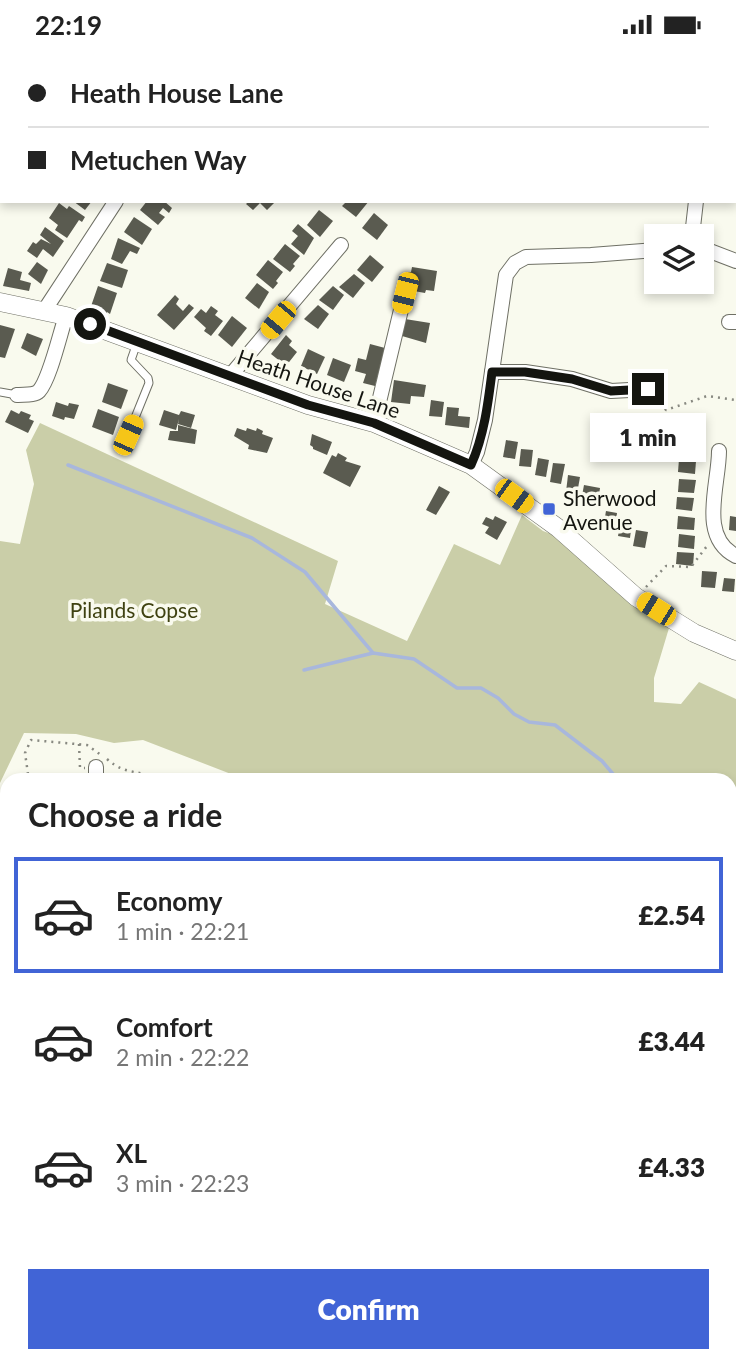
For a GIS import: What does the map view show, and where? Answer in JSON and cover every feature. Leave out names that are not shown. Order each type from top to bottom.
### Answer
[{"type":"street","points":[[44,311],[115,203]]},
{"type":"street","points":[[693,224],[696,203]]},
{"type":"street","points":[[230,376],[341,245]]},
{"type":"street","points":[[471,465],[485,420],[506,275],[515,263],[526,257],[644,251]]},
{"type":"street","points":[[714,253],[736,261]]},
{"type":"street","points":[[374,423],[405,293]]},
{"type":"street","name":"Heath House Lane","points":[[0,302],[66,316],[308,405],[374,423],[471,465],[558,528],[636,597],[694,633],[736,651]]},
{"type":"street","points":[[17,395],[34,394],[39,390],[66,316]]},
{"type":"street","points":[[492,372],[525,372],[572,379],[611,391],[648,389]]},
{"type":"street","points":[[719,451],[725,470],[713,516],[716,535],[722,547],[736,556]]},
{"type":"lane","points":[[128,435],[149,383],[148,378],[131,360],[138,342]]},
{"type":"lane","points":[[0,393],[17,395]]},
{"type":"path","points":[[648,389],[666,410],[707,397],[736,400]]},
{"type":"path","points":[[636,597],[666,566],[691,568],[716,535]]},
{"type":"path","points":[[28,773],[25,753],[31,740],[87,745],[117,768],[140,773]]},
{"type":"green space","name":"Pilands Copse","points":[[40,423],[338,561],[325,604],[407,641],[454,544],[500,565],[522,515],[543,531],[554,535],[630,601],[669,628],[654,678],[654,702],[681,704],[699,682],[736,699],[736,773],[228,773],[143,740],[114,743],[76,734],[24,733],[5,773],[0,773],[0,541],[20,544],[34,484],[26,450]]},
{"type":"building","points":[[59,203],[85,217],[82,222],[79,220],[67,238],[55,230],[58,225],[49,218]]},
{"type":"building","points":[[76,203],[90,203],[85,210]]},
{"type":"building","points":[[145,203],[166,203],[172,208],[169,213],[163,208],[159,213],[165,217],[158,225],[140,210]]},
{"type":"building","points":[[247,203],[260,203],[253,210]]},
{"type":"building","points":[[260,203],[274,203],[267,210]]},
{"type":"building","points":[[345,203],[367,203],[356,217],[342,206]]},
{"type":"building","points":[[319,210],[333,221],[320,237],[307,225]]},
{"type":"building","points":[[374,213],[388,225],[377,240],[362,228]]},
{"type":"building","points":[[134,217],[152,229],[142,245],[124,232]]},
{"type":"building","points":[[298,224],[314,238],[304,255],[291,244],[298,236],[292,231]]},
{"type":"building","points":[[45,227],[64,241],[53,257],[43,249],[37,258],[27,251],[33,242],[36,244],[41,239],[51,244],[40,235]]},
{"type":"building","points":[[118,238],[140,248],[137,254],[130,251],[122,264],[111,259]]},
{"type":"building","points":[[285,244],[300,256],[290,272],[273,259]]},
{"type":"building","points":[[370,255],[384,267],[372,282],[357,270]]},
{"type":"building","points":[[268,260],[283,272],[273,289],[256,275]]},
{"type":"building","points":[[37,262],[48,270],[41,284],[28,274]]},
{"type":"building","points":[[107,263],[128,270],[122,288],[100,281]]},
{"type":"building","points":[[412,267],[437,271],[434,291],[414,291],[415,282],[407,280]]},
{"type":"building","points":[[8,268],[22,272],[20,280],[31,283],[29,291],[3,286]]},
{"type":"building","points":[[354,274],[365,283],[353,298],[339,287]]},
{"type":"building","points":[[257,283],[269,292],[259,309],[245,298]]},
{"type":"building","points":[[98,286],[117,293],[110,314],[107,312],[105,318],[89,312]]},
{"type":"building","points":[[333,286],[344,295],[333,310],[319,300]]},
{"type":"building","points":[[175,295],[179,299],[176,304],[183,311],[189,304],[194,308],[174,330],[157,315]]},
{"type":"building","points":[[318,305],[329,314],[318,329],[304,319]]},
{"type":"building","points":[[211,306],[218,311],[215,315],[223,321],[211,336],[194,317],[201,309],[206,313]]},
{"type":"building","points":[[232,316],[247,328],[232,347],[218,335]]},
{"type":"building","points":[[405,319],[430,323],[426,343],[402,336]]},
{"type":"building","points":[[0,325],[15,329],[5,358],[0,357]]},
{"type":"building","points":[[27,333],[43,339],[36,356],[21,348]]},
{"type":"building","points":[[286,335],[292,341],[289,345],[297,352],[286,366],[271,354]]},
{"type":"building","points":[[370,344],[385,348],[375,386],[363,383],[366,374],[355,371],[358,358],[366,360]]},
{"type":"building","points":[[308,349],[325,357],[317,374],[301,366]]},
{"type":"building","points":[[333,358],[351,365],[344,382],[327,375]]},
{"type":"building","points":[[394,380],[426,385],[424,397],[411,396],[410,404],[391,402]]},
{"type":"building","points":[[108,383],[128,390],[121,409],[102,402]]},
{"type":"building","points":[[431,400],[444,402],[442,417],[429,416]]},
{"type":"building","points":[[56,402],[68,406],[69,403],[79,405],[74,419],[65,417],[64,420],[52,416]]},
{"type":"building","points":[[447,407],[459,408],[458,416],[470,417],[469,428],[445,425]]},
{"type":"building","points":[[98,409],[119,417],[113,435],[92,427]]},
{"type":"building","points":[[11,410],[31,415],[29,419],[34,421],[28,433],[5,422]]},
{"type":"building","points":[[164,410],[179,415],[181,411],[195,415],[191,428],[178,424],[179,419],[176,430],[159,425]]},
{"type":"building","points":[[178,425],[197,430],[195,444],[168,440],[170,431],[178,431]]},
{"type":"building","points":[[237,428],[256,431],[257,428],[263,431],[262,434],[273,438],[267,453],[248,449],[249,445],[234,436]]},
{"type":"building","points":[[312,434],[332,442],[327,455],[310,445]]},
{"type":"building","points":[[674,439],[697,442],[695,454],[672,452]]},
{"type":"building","points":[[506,440],[518,442],[515,459],[503,457]]},
{"type":"building","points":[[521,449],[533,450],[531,467],[519,466]]},
{"type":"building","points":[[338,453],[347,458],[345,461],[361,466],[350,487],[323,473],[332,455],[336,457]]},
{"type":"building","points":[[538,458],[549,460],[546,477],[535,475]]},
{"type":"building","points":[[679,459],[696,461],[695,474],[678,472]]},
{"type":"building","points":[[553,463],[565,464],[561,484],[550,482]]},
{"type":"building","points":[[568,475],[580,477],[577,494],[566,492]]},
{"type":"building","points":[[679,479],[696,480],[694,493],[678,492]]},
{"type":"building","points":[[584,485],[600,488],[598,502],[581,501]]},
{"type":"building","points":[[439,486],[450,492],[436,515],[426,510]]},
{"type":"building","points":[[677,497],[694,498],[692,511],[676,509]]},
{"type":"building","points":[[606,511],[617,513],[615,530],[603,528]]},
{"type":"building","points":[[495,516],[507,522],[497,540],[485,533],[489,527],[482,524],[486,517],[493,520]]},
{"type":"building","points":[[678,516],[695,518],[694,530],[677,529]]},
{"type":"building","points":[[730,516],[736,517],[736,531],[729,530]]},
{"type":"building","points":[[621,520],[632,522],[630,538],[618,536]]},
{"type":"building","points":[[636,530],[648,532],[645,548],[633,546]]},
{"type":"building","points":[[679,534],[695,536],[694,549],[678,547]]},
{"type":"building","points":[[677,552],[694,553],[693,566],[676,564]]},
{"type":"building","points":[[702,571],[717,572],[715,588],[701,587]]},
{"type":"building","points":[[724,578],[735,579],[734,592],[722,591]]},
{"type":"waterway","points":[[68,465],[252,538],[305,572],[373,653],[414,659],[457,688],[481,688],[498,698],[514,714],[529,722],[555,725],[602,761],[612,773]]},
{"type":"waterway","points":[[304,670],[373,653]]},
{"type":"place","name":"Sherwood Avenue","points":[[549,509]]},
{"type":"route","points":[[90,324],[308,405],[374,423],[471,465],[485,420],[492,372],[525,372],[572,379],[611,391],[648,389]]}]
